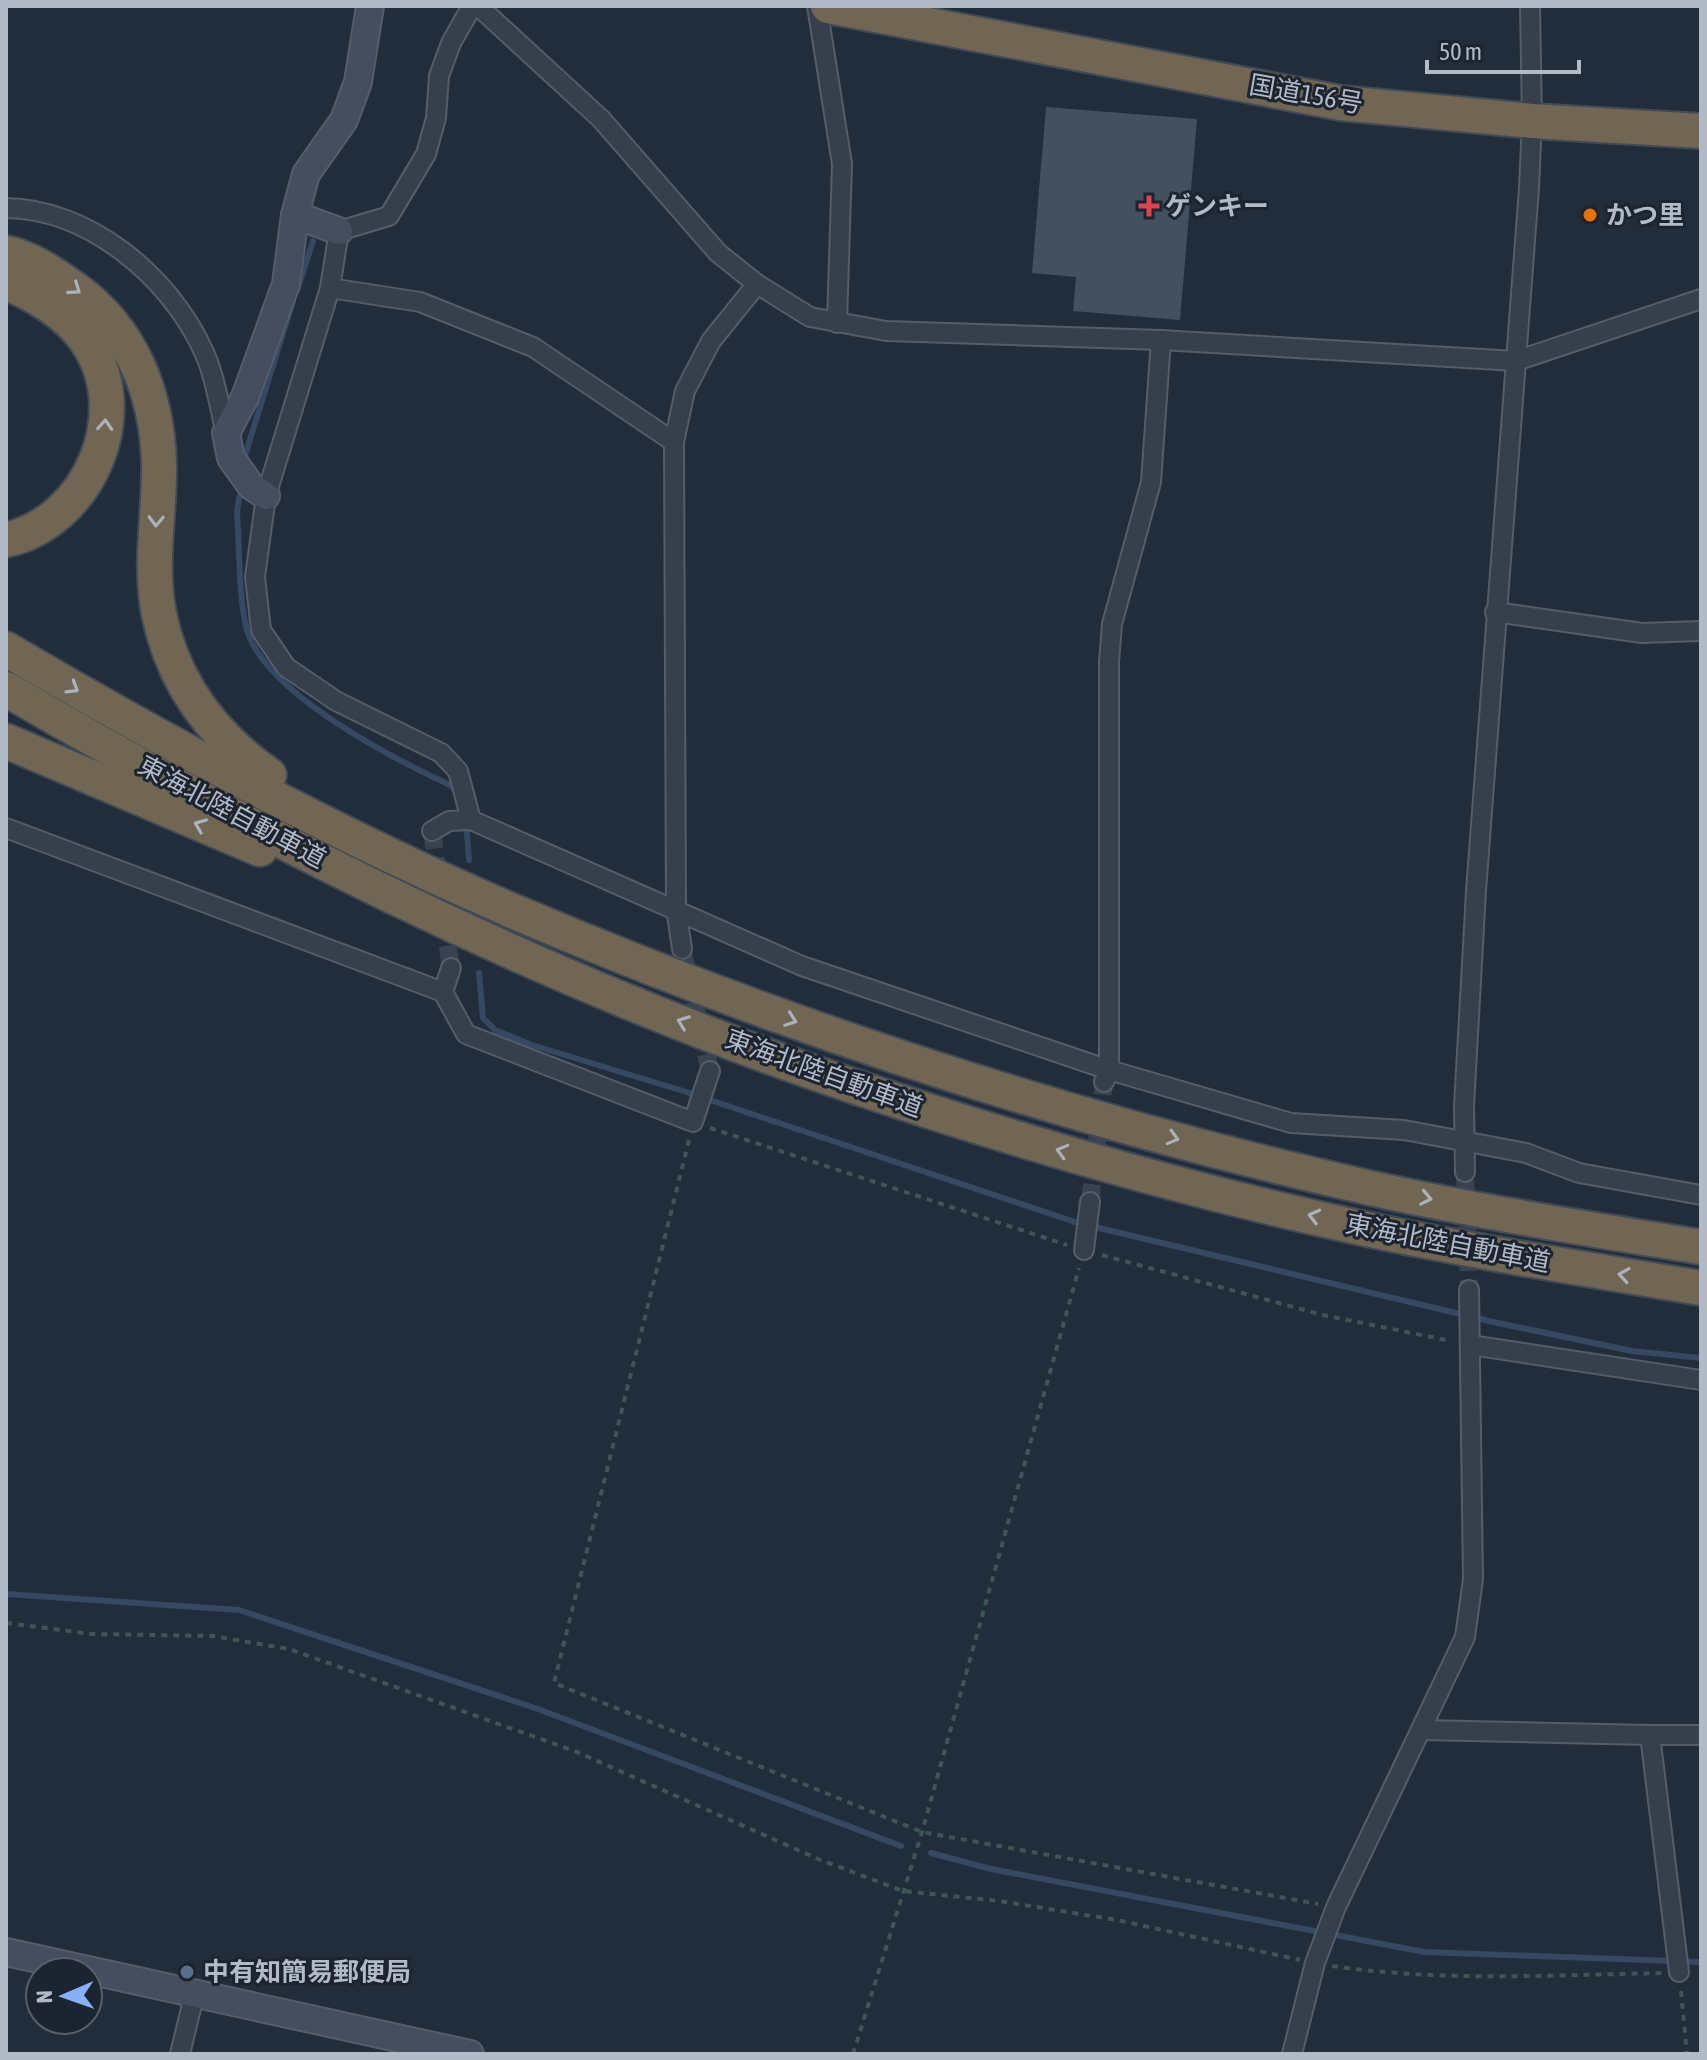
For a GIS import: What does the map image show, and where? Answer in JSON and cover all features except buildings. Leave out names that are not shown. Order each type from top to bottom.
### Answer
[{"type":"highway","name":"国道156号","points":[[828,6],[1341,103],[1532,121],[1701,131]]},
{"type":"highway","name":"国道156号","points":[[862,6],[916,22]]},
{"type":"highway","points":[[6,253],[50,271],[87,298],[120,332],[142,370],[153,413],[159,462],[154,571],[159,614],[181,677],[209,723],[241,755],[289,788],[358,825],[679,963]]},
{"type":"highway","points":[[6,282],[32,293],[60,313],[85,339],[100,369],[106,401],[104,439],[94,471],[75,498],[48,522],[6,540]]},
{"type":"highway","name":"東海北陸自動車道","points":[[6,649],[87,697],[351,835],[511,910],[679,963],[858,1044],[1202,1146],[1372,1188],[1701,1247]]},
{"type":"highway","name":"東海北陸自動車道","points":[[6,689],[208,800],[505,950],[849,1085],[1010,1136],[1193,1187],[1361,1228],[1701,1288]]},
{"type":"highway","points":[[6,741],[134,798],[505,950]]},
{"type":"street","points":[[226,433],[245,397],[286,284],[295,215],[306,174],[344,120],[358,82],[370,6]]},
{"type":"street","points":[[295,215],[339,231],[389,216],[419,166],[436,118],[439,76],[451,43],[475,6],[601,119],[718,253],[757,284],[810,317],[886,331],[1161,340],[1516,361],[1701,299]]},
{"type":"street","points":[[817,6],[842,164],[837,323]]},
{"type":"street","points":[[1465,1172],[1464,1141],[1495,612],[1532,121],[1530,6]]},
{"type":"street","points":[[6,208],[35,208],[105,238],[138,262],[173,297],[204,352],[231,458],[251,486],[266,496]]},
{"type":"street","points":[[339,231],[330,288],[266,496],[255,577],[261,630],[286,667],[324,693],[441,753],[458,771],[464,821]]},
{"type":"street","points":[[679,963],[676,908],[674,442],[685,391],[711,341],[757,284]]},
{"type":"street","points":[[330,288],[420,302],[533,347],[674,442]]},
{"type":"street","points":[[1106,1076],[1109,662],[1112,624],[1151,482],[1161,340]]},
{"type":"street","points":[[1495,612],[1642,633],[1701,631]]},
{"type":"street","points":[[432,831],[464,821],[676,908],[802,966],[1106,1076],[1291,1123],[1404,1130],[1526,1153],[1579,1173],[1701,1195]]},
{"type":"street","points":[[6,828],[443,992],[466,1034],[695,1116],[708,1078]]},
{"type":"street","points":[[443,992],[451,968]]},
{"type":"street","points":[[1085,1245],[1089,1207]]},
{"type":"street","points":[[1292,2054],[1316,1959],[1334,1913],[1465,1637],[1473,1579],[1470,1293]]},
{"type":"street","points":[[1470,1342],[1701,1380]]},
{"type":"street","points":[[1422,1730],[1701,1735]]},
{"type":"street","points":[[1650,1735],[1679,1972]]},
{"type":"street","points":[[6,1952],[194,1996],[470,2054]]},
{"type":"street","points":[[180,2054],[194,1996]]},
{"type":"path","points":[[1334,1913],[922,1832],[554,1683],[695,1116],[1085,1245],[1323,1315],[1470,1342]]},
{"type":"path","points":[[853,2054],[922,1832],[1085,1245]]},
{"type":"path","points":[[6,1623],[92,1634],[213,1636],[289,1649],[577,1752],[818,1859],[903,1891],[999,1901],[1117,1920],[1374,1972],[1502,1976],[1679,1972],[1687,2054]]},
{"type":"waterway","points":[[297,291],[313,241]]},
{"type":"waterway","points":[[243,462],[293,301]]},
{"type":"waterway","points":[[239,497],[237,513],[242,603],[247,630],[259,654],[279,678],[335,722],[452,786],[456,792]]},
{"type":"waterway","points":[[466,821],[469,860]]},
{"type":"waterway","points":[[479,973],[483,1018],[495,1030],[532,1045],[680,1090],[1078,1223],[1498,1323],[1632,1351],[1701,1358]]},
{"type":"waterway","points":[[6,1594],[239,1610],[538,1709],[901,1846]]},
{"type":"waterway","points":[[931,1853],[991,1869],[1424,1952],[1701,1962]]},
{"type":"tunnel","points":[[432,831],[439,882]]},
{"type":"tunnel","points":[[444,919],[451,968]]},
{"type":"tunnel","points":[[682,949],[710,1071]]},
{"type":"tunnel","points":[[1090,1202],[1104,1082]]},
{"type":"tunnel","points":[[1465,1172],[1469,1290]]},
{"type":"place","name":"ゲンキー","points":[[1149,206]]},
{"type":"place","name":"かつ里","points":[[1590,215]]},
{"type":"place","name":"中有知簡易郵便局","points":[[187,1972]]}]
